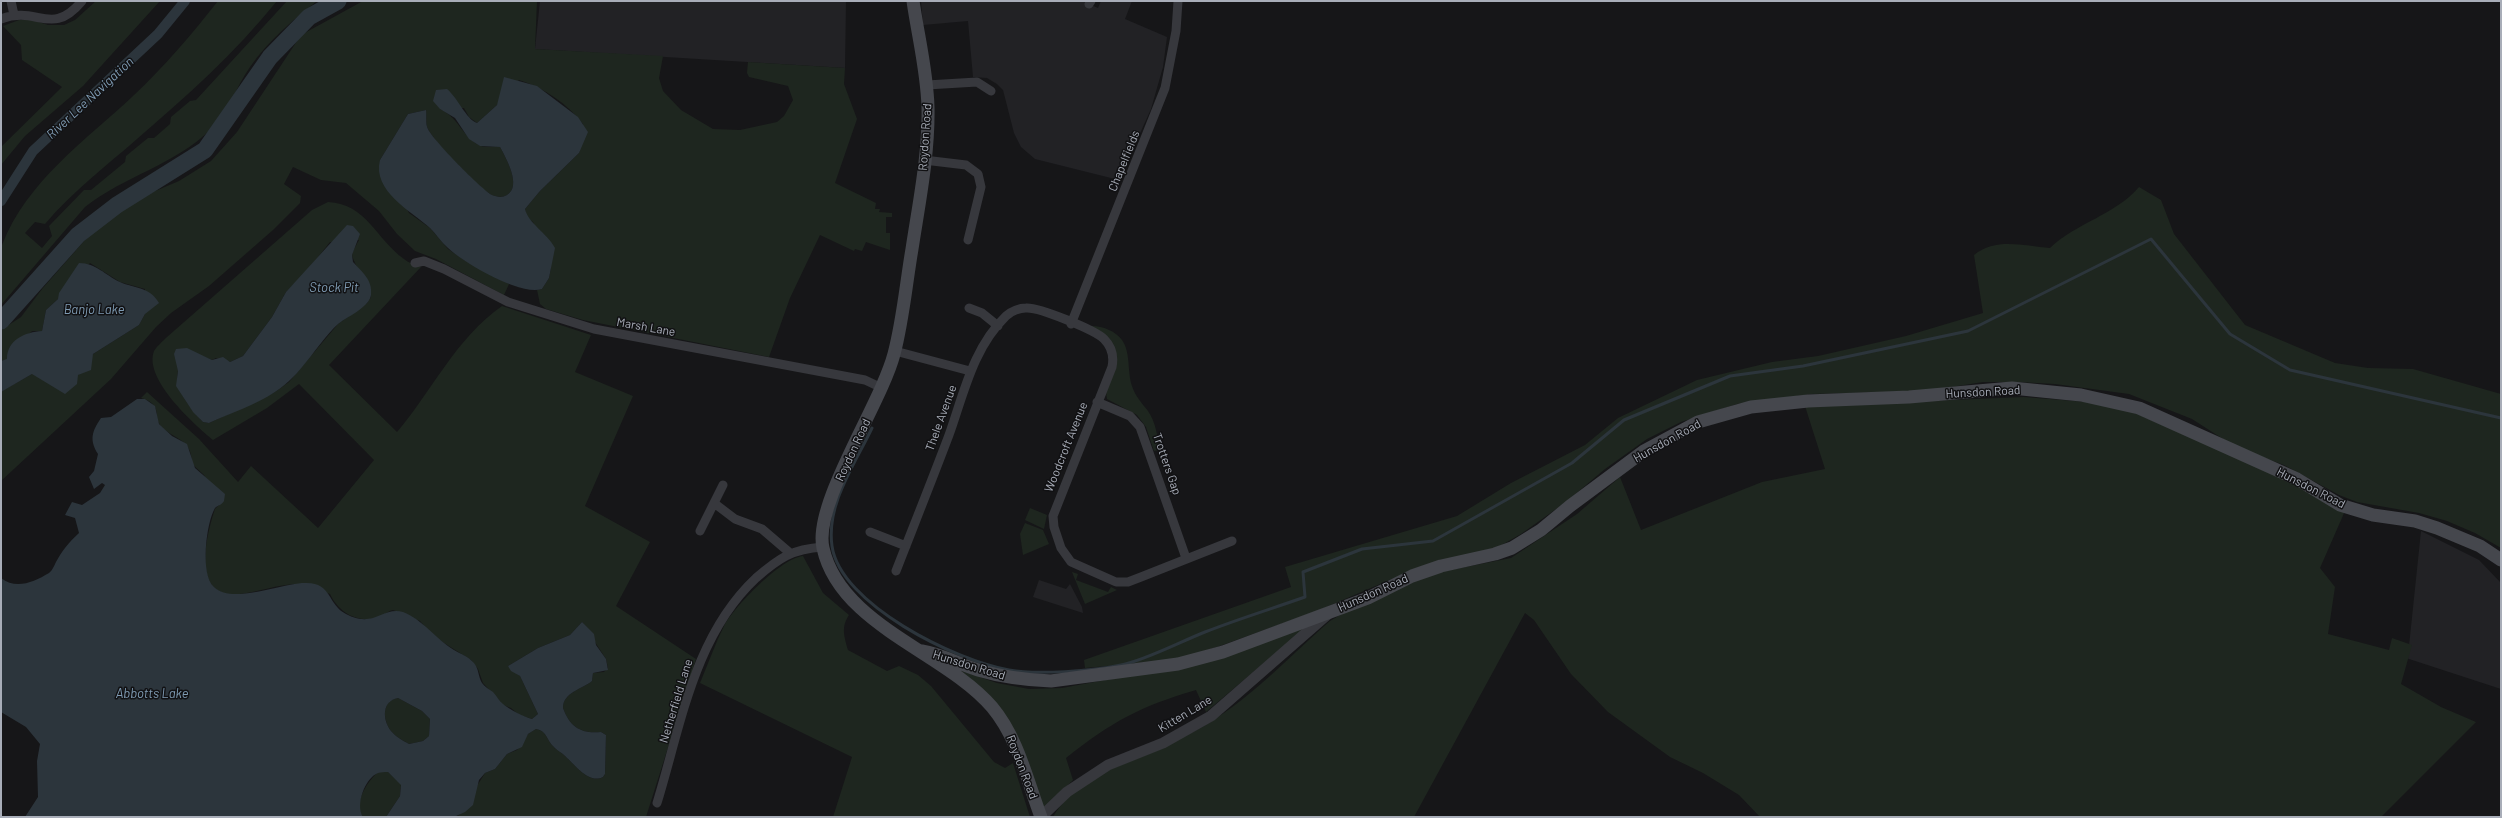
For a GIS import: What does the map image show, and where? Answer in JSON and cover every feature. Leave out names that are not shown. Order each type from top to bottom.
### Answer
[{"type":"main road","name":"Roydon Road","points":[[913,1],[927,86],[928,129],[895,351],[882,388],[828,504],[822,530],[823,547],[833,575],[853,600],[871,617],[922,651],[986,700],[1000,717],[1015,745],[1041,817]]},
{"type":"main road","name":"Hunsdon Road","points":[[922,651],[934,653],[996,675],[1051,681],[1178,664],[1223,652],[1368,598],[1412,576],[1441,566],[1482,559],[1512,548],[1541,530],[1570,506],[1644,451],[1698,422],[1751,407],[1808,401],[1909,396],[2012,388],[2081,395],[2139,408],[2298,479],[2340,505],[2373,515],[2415,521],[2437,528],[2480,546],[2501,560]]},
{"type":"street","points":[[11,1],[14,15]]},
{"type":"street","points":[[1,19],[14,15],[60,19],[70,15],[82,1]]},
{"type":"street","name":"Chapelfields","points":[[1071,324],[1165,88],[1176,31],[1178,1]]},
{"type":"street","points":[[927,86],[977,82],[991,90]]},
{"type":"street","points":[[924,160],[966,165],[978,174],[981,187],[968,240]]},
{"type":"street","name":"Marsh Lane","points":[[415,262],[424,261],[444,269],[508,302],[594,329],[865,380],[882,388]]},
{"type":"street","points":[[969,308],[982,312],[998,326]]},
{"type":"street","name":"Woodcroft Avenue","points":[[970,371],[980,350],[998,326],[1009,314],[1025,308],[1037,310],[1099,336],[1110,348],[1113,358],[1112,367],[1054,510],[1054,527],[1061,548],[1071,562],[1079,567],[1122,583],[1142,578],[1186,558],[1232,541]]},
{"type":"street","name":"Thele Avenue","points":[[895,351],[970,371],[953,423],[896,571]]},
{"type":"street","name":"Trotters Gap","points":[[1097,402],[1130,416],[1140,427],[1186,558]]},
{"type":"street","points":[[700,532],[723,485]]},
{"type":"street","points":[[714,503],[735,519],[762,528],[790,553]]},
{"type":"street","points":[[870,532],[906,546]]},
{"type":"street","name":"Netherfield Lane","points":[[657,803],[693,680],[714,633],[736,600],[751,583],[790,553],[804,548],[823,547]]},
{"type":"street","name":"Kitten Lane","points":[[1041,817],[1067,792],[1108,765],[1163,743],[1211,716],[1329,612]]},
{"type":"shaded area","points":[[96,1],[160,1],[83,86],[25,136],[1,165],[1,147],[62,87],[22,60],[21,45],[3,26],[19,20],[30,19],[48,25],[64,25],[75,20]]},
{"type":"shaded area","points":[[218,1],[277,1],[227,56],[156,123],[78,190],[45,224],[35,222],[25,233],[42,248],[52,236],[49,226],[84,190],[91,190],[125,162],[126,156],[148,138],[154,138],[170,124],[171,117],[190,101],[196,100],[287,1],[317,1],[281,32],[257,58],[245,75],[223,115],[211,129],[182,152],[100,196],[85,207],[1,305],[2,245],[13,222],[26,201],[59,163],[156,74]]},
{"type":"shaded area","points":[[363,1],[537,1],[535,49],[663,56],[659,78],[663,91],[681,110],[713,129],[740,130],[777,122],[784,116],[793,100],[788,86],[749,77],[747,73],[748,62],[845,68],[844,84],[857,119],[835,183],[876,203],[875,209],[880,209],[879,212],[892,213],[892,217],[886,217],[886,233],[890,233],[890,250],[866,242],[862,251],[855,249],[854,251],[820,235],[790,298],[769,357],[583,320],[546,309],[540,304],[537,290],[542,289],[549,278],[551,268],[533,222],[526,217],[525,209],[540,191],[579,153],[583,124],[570,109],[554,97],[537,87],[519,80],[497,105],[477,123],[469,117],[464,108],[440,109],[446,112],[468,137],[479,145],[484,147],[500,147],[509,165],[513,179],[511,191],[507,195],[500,197],[492,195],[477,184],[457,165],[432,136],[428,129],[426,110],[408,114],[380,160],[409,213],[430,228],[448,249],[464,260],[509,284],[504,295],[436,259],[415,251],[397,234],[379,211],[346,183],[321,180],[293,167],[284,184],[301,196],[300,203],[273,230],[209,286],[171,313],[156,327],[111,379],[1,481],[2,391],[32,374],[78,375],[93,354],[139,325],[145,314],[145,289],[120,282],[90,263],[58,299],[46,310],[42,331],[32,331],[7,360],[1,361],[1,330],[21,317],[42,289],[106,216],[127,203],[179,181],[211,161],[237,132],[301,35]]},
{"type":"shaded area","points":[[540,1],[846,1],[845,68],[535,49]]},
{"type":"shaded area","points":[[921,1],[1082,1],[1098,8],[1101,1],[1132,1],[1125,19],[1167,37],[1163,67],[1151,109],[1119,180],[1035,159],[1021,147],[1014,133],[1003,90],[987,78],[973,77],[968,21],[923,25]]},
{"type":"shaded area","points":[[2139,187],[2161,200],[2174,234],[2245,325],[2335,363],[2368,368],[2413,369],[2501,394],[2501,548],[2475,533],[2447,521],[2419,513],[2357,502],[2339,495],[2284,465],[2237,448],[2192,419],[2129,394],[2055,384],[1983,382],[1926,391],[1812,394],[1737,404],[1681,422],[1647,439],[1605,469],[1566,502],[1521,534],[1498,547],[1415,569],[1317,611],[1217,647],[1175,660],[1085,668],[1084,660],[1291,587],[1285,567],[1457,516],[1511,483],[1585,445],[1618,418],[1697,380],[1772,362],[1818,356],[1906,336],[1983,313],[1974,255],[1983,249],[2001,244],[2050,248],[2060,239],[2119,205]]},
{"type":"shaded area","points":[[328,202],[341,204],[352,209],[362,215],[370,223],[394,251],[408,262],[421,267],[329,365],[397,432],[471,333],[502,306],[591,335],[575,372],[633,396],[585,506],[650,542],[616,606],[696,659],[646,817],[454,817],[459,815],[485,773],[495,769],[507,754],[517,750],[528,734],[536,729],[544,733],[555,748],[583,773],[598,779],[603,777],[605,774],[606,735],[601,732],[588,732],[577,728],[569,720],[563,708],[566,698],[592,681],[593,673],[604,672],[608,668],[606,659],[582,622],[570,635],[538,648],[508,666],[520,676],[538,714],[532,719],[519,715],[511,708],[503,705],[483,683],[478,669],[471,660],[433,636],[420,621],[393,610],[371,619],[357,618],[338,607],[330,594],[299,584],[240,594],[224,593],[214,587],[208,577],[205,564],[208,535],[215,509],[219,505],[204,475],[192,464],[191,454],[188,447],[184,442],[167,432],[162,427],[157,420],[157,412],[152,403],[141,398],[147,392],[199,439],[238,482],[251,466],[318,528],[374,460],[299,384],[267,408],[213,440],[184,413],[163,388],[156,375],[153,362],[154,351],[158,345],[312,210]],"holes":[[[359,240],[352,255],[371,297],[367,303],[338,324],[289,382],[275,392],[209,423],[203,422],[184,398],[177,378],[178,371],[202,356],[212,360],[216,358],[230,362],[243,356],[272,317],[286,292],[303,276],[330,242]]]},
{"type":"shaded area","points":[[1092,326],[1104,328],[1112,332],[1122,340],[1125,345],[1133,390],[1153,420],[1159,450],[1154,451],[1146,427],[1137,415],[1107,399],[1106,392],[1117,358],[1090,328]]},
{"type":"shaded area","points":[[2024,397],[2087,402],[2133,412],[2289,481],[2345,511],[2320,568],[2335,587],[2328,634],[2389,650],[2392,638],[2412,645],[2401,684],[2441,707],[2476,722],[2381,817],[1760,817],[1739,795],[1703,773],[1670,757],[1608,712],[1571,674],[1534,620],[1525,613],[1414,817],[1053,817],[1067,799],[1103,772],[1190,734],[1225,712],[1257,688],[1330,621],[1345,612],[1430,574],[1511,558],[1577,514],[1620,477],[1641,530],[1762,482],[1825,469],[1805,406]]},
{"type":"shaded area","points":[[1030,508],[1047,515],[1044,529],[1025,520]]},
{"type":"shaded area","points":[[1025,523],[1043,530],[1049,544],[1023,555],[1020,534]]},
{"type":"shaded area","points":[[2421,531],[2479,560],[2501,583],[2501,689],[2406,658],[2409,646]]},
{"type":"shaded area","points":[[803,556],[823,593],[849,615],[846,619],[844,628],[844,636],[848,650],[887,671],[899,666],[918,675],[931,686],[994,762],[1005,768],[1013,763],[1030,817],[833,817],[852,757],[700,683],[724,626],[737,607],[771,574],[783,565]]},
{"type":"shaded area","points":[[1072,572],[1078,574],[1076,580],[1108,592],[1111,587],[1117,590],[1085,604]]},
{"type":"shaded area","points":[[1039,580],[1066,589],[1070,584],[1082,607],[1083,613],[1033,597]]},
{"type":"shaded area","points":[[1311,623],[1206,712],[1196,690],[1159,702],[1127,716],[1082,745],[1066,758],[1073,780],[1043,810],[1025,755],[950,667],[997,683],[1029,689],[1062,688],[1116,678]]},
{"type":"shaded area","points":[[398,698],[422,711],[430,719],[429,736],[423,741],[409,744],[395,735],[388,726],[385,716],[386,706],[389,702]]},
{"type":"shaded area","points":[[378,772],[388,772],[401,784],[400,796],[386,817],[363,817],[360,811],[360,799],[370,781]]},
{"type":"water","points":[[504,77],[537,86],[578,117],[588,132],[579,153],[540,191],[525,209],[530,219],[555,248],[549,278],[542,289],[532,290],[520,288],[493,277],[466,262],[445,246],[430,228],[387,191],[379,171],[380,160],[408,114],[426,110],[428,129],[458,164],[478,184],[492,195],[503,197],[507,195],[511,191],[513,179],[509,165],[500,147],[480,146],[469,139],[455,118],[440,109],[433,101],[436,90],[447,89],[469,117],[477,123],[497,105]]},
{"type":"water","name":"Stock Pit","points":[[347,225],[353,226],[360,234],[352,255],[353,262],[369,281],[371,295],[369,300],[362,308],[337,325],[293,378],[275,392],[251,405],[209,423],[203,422],[193,412],[176,386],[178,371],[174,354],[176,349],[187,348],[212,360],[223,357],[230,362],[243,356],[272,317],[286,292]]},
{"type":"water","name":"Banjo Lake","points":[[79,263],[90,265],[120,282],[146,291],[159,303],[145,314],[139,325],[93,354],[91,370],[78,375],[77,384],[65,394],[32,374],[1,392],[1,361],[7,359],[10,347],[18,338],[29,333],[42,331],[46,310],[58,299],[59,293]]},
{"type":"water","name":"Abbotts Lake","points":[[137,399],[145,399],[155,406],[159,424],[172,436],[187,444],[195,468],[225,494],[224,501],[215,508],[212,515],[207,536],[206,549],[207,572],[210,581],[214,587],[222,592],[245,594],[305,583],[320,586],[325,590],[340,610],[356,618],[364,619],[390,612],[403,612],[416,619],[447,645],[472,661],[477,668],[482,683],[493,692],[503,704],[517,713],[532,719],[538,714],[520,676],[511,671],[508,666],[538,648],[570,635],[582,622],[594,634],[596,645],[606,659],[608,670],[593,673],[592,681],[566,698],[563,708],[569,720],[577,728],[588,732],[601,732],[606,735],[605,774],[603,777],[598,779],[593,778],[583,773],[555,748],[544,733],[536,729],[528,734],[522,747],[507,754],[495,769],[485,773],[479,780],[473,805],[465,812],[454,817],[386,817],[400,796],[401,785],[388,772],[379,773],[373,776],[365,786],[360,806],[363,817],[25,817],[38,797],[37,761],[40,744],[26,727],[1,712],[1,578],[13,584],[19,584],[31,582],[49,573],[63,550],[79,533],[75,518],[65,515],[72,502],[82,505],[100,493],[105,485],[102,483],[94,489],[89,477],[94,471],[98,454],[93,444],[95,427],[101,418],[111,417]],"holes":[[[398,698],[422,711],[430,719],[429,736],[423,741],[409,744],[393,733],[386,721],[386,707],[389,703]]]},
{"type":"waterway","name":"River Lee Navigation","points":[[1,201],[33,151],[158,34],[185,1]]},
{"type":"waterway","points":[[1,321],[78,235],[117,205],[205,150],[270,57],[309,17],[338,1]]},
{"type":"waterway","points":[[872,428],[843,485],[833,515],[831,530],[832,546],[840,568],[856,589],[878,608],[904,626],[932,642],[960,655],[1009,670],[1065,672],[1096,669],[1130,663],[1217,627],[1305,597],[1303,572],[1362,549],[1433,541],[1572,463],[1624,420],[1730,376],[1803,366],[1968,331],[2151,239],[2230,334],[2290,370],[2501,418]]}]
